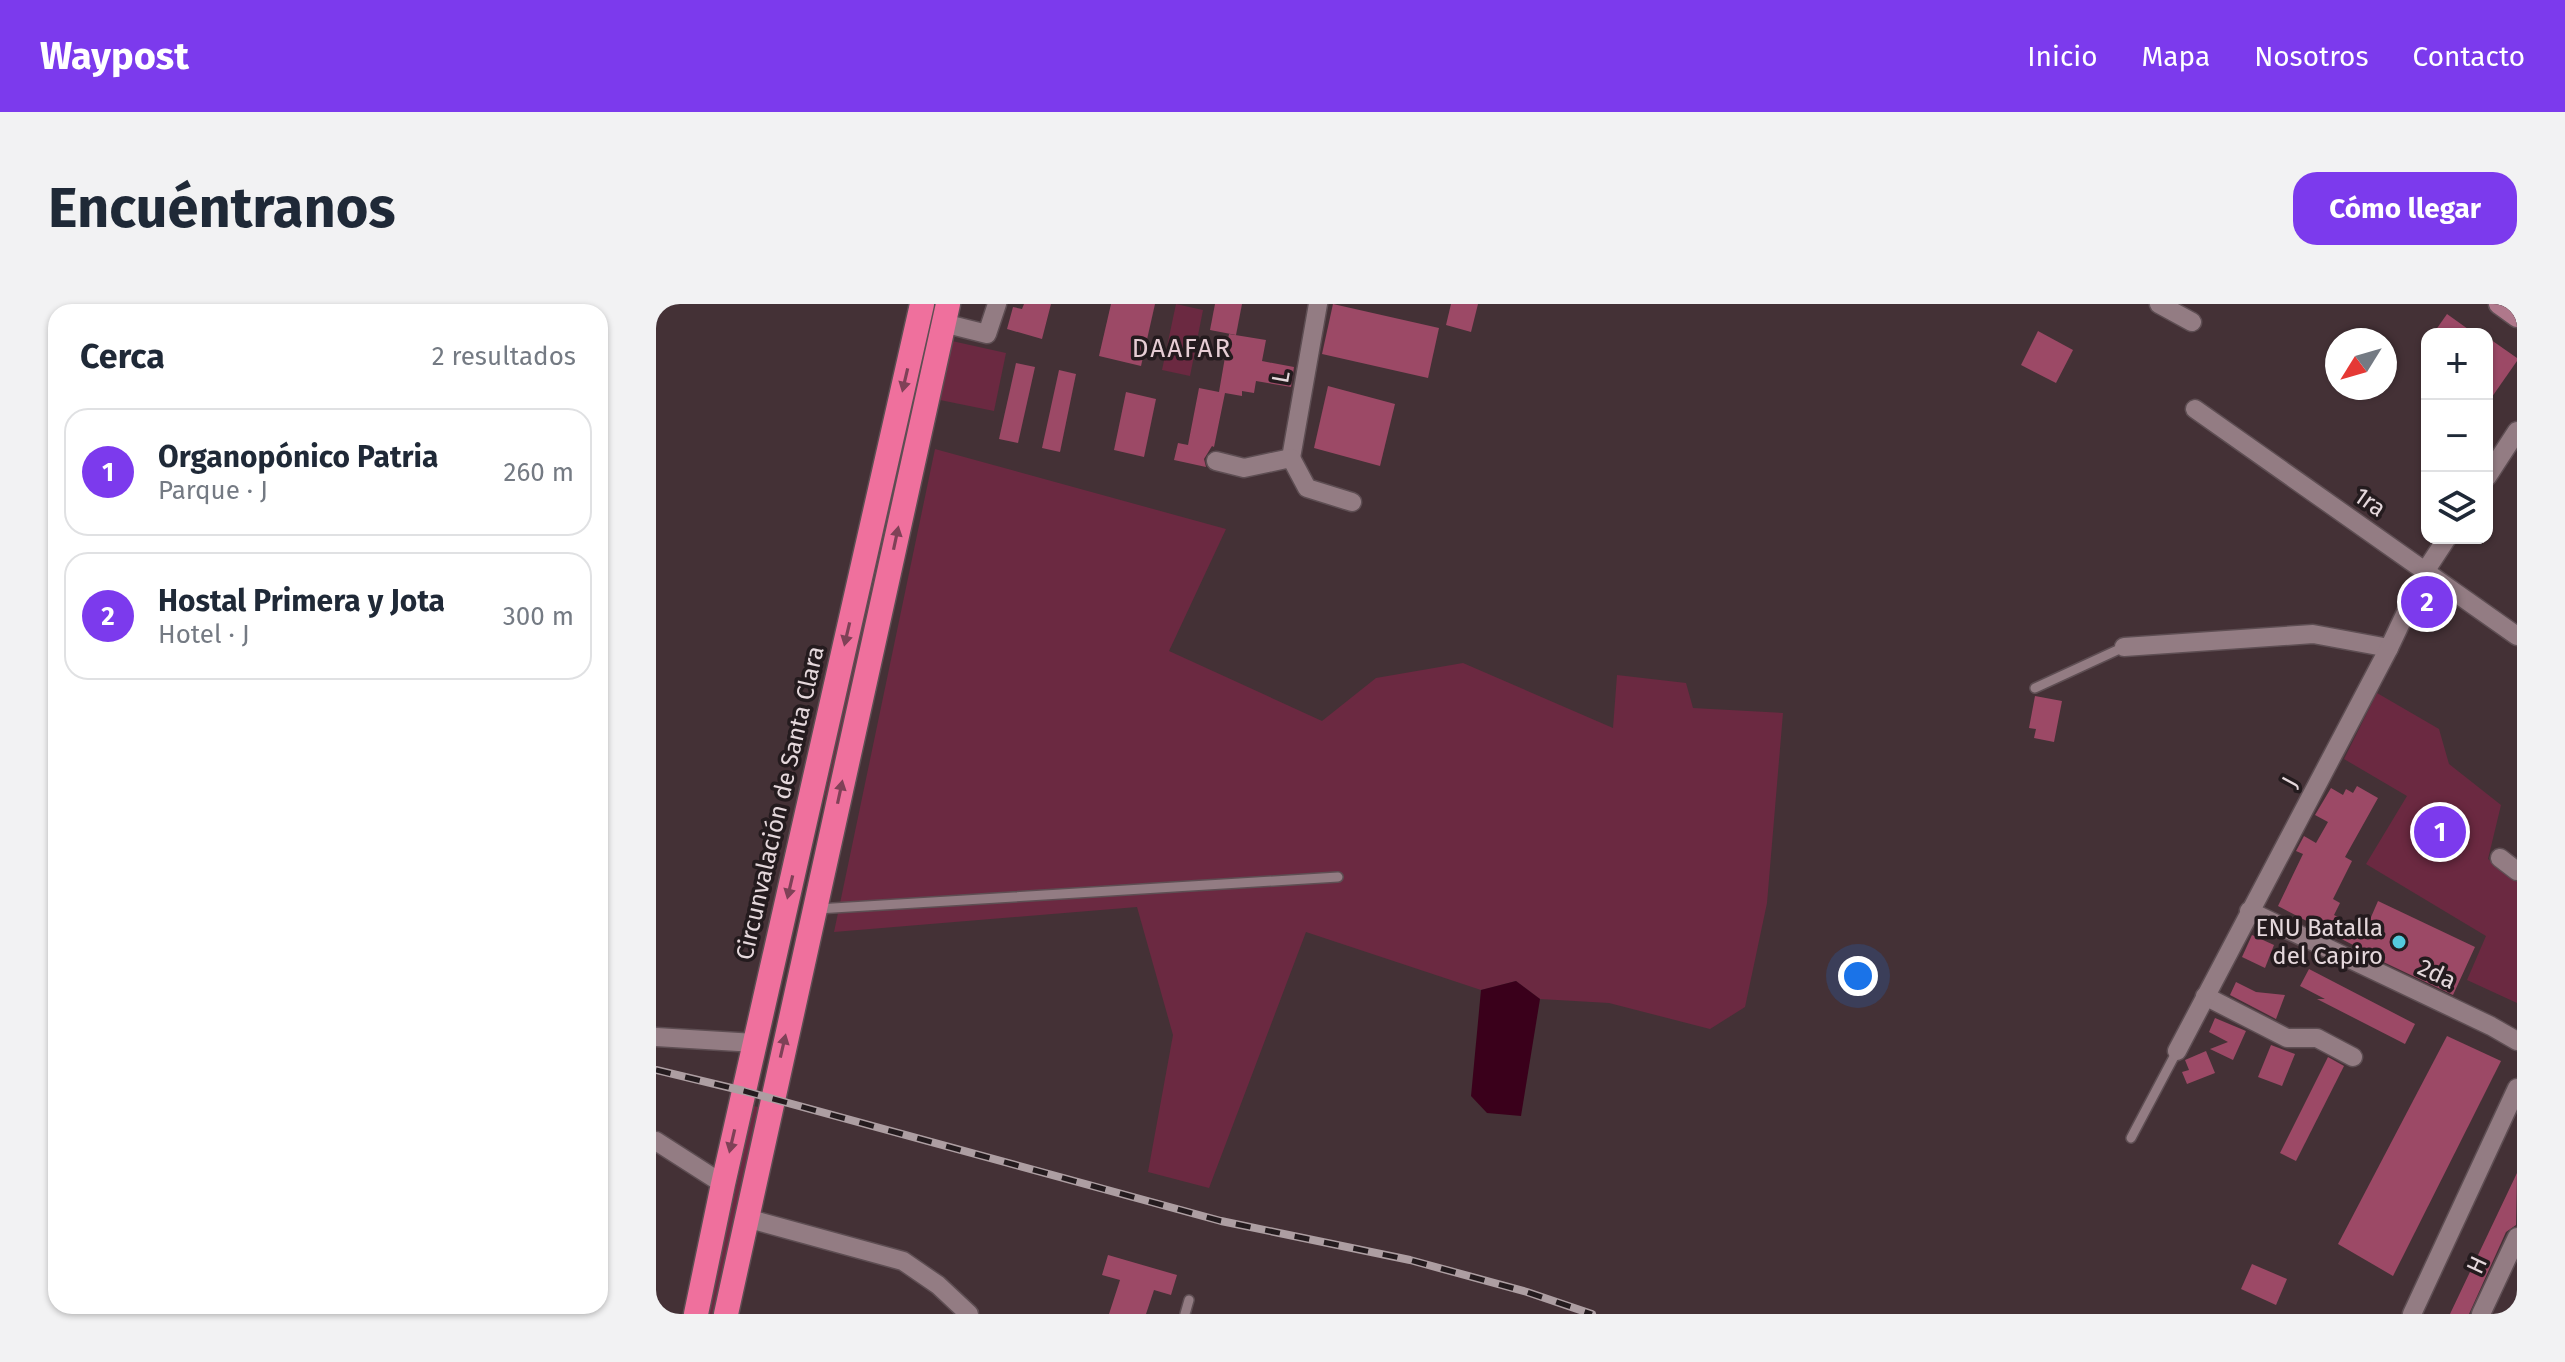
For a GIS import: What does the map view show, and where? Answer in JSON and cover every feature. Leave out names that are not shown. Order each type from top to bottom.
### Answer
[{"type":"highway","name":"Circunvalación de Santa Clara","points":[[696,1314],[922,304]]},
{"type":"highway","points":[[726,1314],[946,313]]},
{"type":"highway","points":[[777,944],[782,953],[791,959],[804,953]]},
{"type":"main road","points":[[2499,304],[2517,317]]},
{"type":"street","points":[[946,313],[987,334],[997,304]]},
{"type":"street","name":"L","points":[[1291,458],[1318,304]]},
{"type":"street","points":[[2159,304],[2192,322]]},
{"type":"street","name":"1ra","points":[[2195,409],[2517,636]]},
{"type":"street","points":[[2490,472],[2517,431]]},
{"type":"street","points":[[1216,461],[1244,468],[1291,458],[1307,488],[1352,502]]},
{"type":"street","name":"J","points":[[2177,1051],[2389,648],[2426,570],[2443,544]]},
{"type":"street","points":[[2124,647],[2313,634],[2389,648]]},
{"type":"street","points":[[2500,858],[2517,871]]},
{"type":"street","name":"2da","points":[[2249,911],[2517,1041]]},
{"type":"street","points":[[2205,996],[2287,1038],[2317,1038],[2353,1057]]},
{"type":"street","points":[[656,1037],[755,1043]]},
{"type":"street","points":[[2412,1314],[2517,1088]]},
{"type":"street","points":[[656,1141],[723,1184]]},
{"type":"street","points":[[746,1218],[903,1261],[938,1285],[969,1314]]},
{"type":"street","name":"H","points":[[2481,1314],[2517,1237]]},
{"type":"lane","points":[[2035,688],[2124,647]]},
{"type":"lane","points":[[814,909],[1338,877]]},
{"type":"lane","points":[[2131,1138],[2177,1051]]},
{"type":"lane","points":[[1185,1314],[1189,1300]]},
{"type":"shaded area","points":[[931,304],[938,304],[819,858],[825,794]]},
{"type":"shaded area","points":[[1176,304],[1203,310],[1190,376],[1162,370]]},
{"type":"shaded area","points":[[952,341],[1006,353],[994,411],[940,400]]},
{"type":"shaded area","points":[[935,449],[1226,529],[1169,651],[1322,721],[1376,678],[1463,663],[1613,728],[1617,675],[1686,683],[1693,708],[1783,713],[1767,903],[1745,1007],[1710,1029],[1609,1003],[1540,999],[1516,981],[1481,990],[1306,932],[1209,1188],[1148,1172],[1173,1035],[1137,907],[834,932]]},
{"type":"shaded area","points":[[2377,693],[2439,729],[2449,764],[2501,805],[2488,859],[2517,881],[2517,1003],[2467,980],[2486,936],[2366,864],[2407,796],[2344,759]]},
{"type":"shaded area","points":[[1516,981],[1540,999],[1521,1116],[1487,1113],[1471,1096],[1481,990]]},
{"type":"shaded area","points":[[754,1106],[762,1108],[714,1314],[708,1314]]},
{"type":"building","points":[[1024,304],[1051,304],[1042,339],[1007,329],[1013,307],[1022,309]]},
{"type":"building","points":[[1111,304],[1155,304],[1141,366],[1099,356]]},
{"type":"building","points":[[1215,304],[1242,304],[1236,335],[1210,330]]},
{"type":"building","points":[[1333,304],[1439,328],[1428,378],[1322,354]]},
{"type":"building","points":[[1451,304],[1478,304],[1471,332],[1446,325]]},
{"type":"building","points":[[2447,314],[2467,328],[2437,328]]},
{"type":"building","points":[[2038,331],[2073,350],[2056,383],[2021,365]]},
{"type":"building","points":[[1229,334],[1266,340],[1262,361],[1294,367],[1291,387],[1256,381],[1254,393],[1242,391],[1242,396],[1225,393],[1214,447],[1204,459],[1206,467],[1174,460],[1178,443],[1188,445],[1199,388],[1219,392]]},
{"type":"building","points":[[2493,341],[2517,361],[2493,395]]},
{"type":"building","points":[[1016,363],[1035,367],[1018,443],[999,439]]},
{"type":"building","points":[[1059,370],[1076,374],[1060,452],[1042,448]]},
{"type":"building","points":[[1328,386],[1395,404],[1380,466],[1314,448]]},
{"type":"building","points":[[1126,392],[1156,399],[1144,457],[1114,450]]},
{"type":"building","points":[[2035,696],[2062,701],[2054,742],[2034,738],[2036,729],[2029,728]]},
{"type":"building","points":[[2357,786],[2378,798],[2345,857],[2352,861],[2333,899],[2340,903],[2334,915],[2365,931],[2378,901],[2475,947],[2453,995],[2356,949],[2278,906],[2303,854],[2296,851],[2304,836],[2316,843],[2328,822],[2315,815],[2331,788],[2343,795],[2346,789],[2353,793]]},
{"type":"building","points":[[2252,935],[2274,945],[2265,968],[2242,957]]},
{"type":"building","points":[[2309,969],[2415,1024],[2405,1044],[2317,999],[2325,999],[2300,986]]},
{"type":"building","points":[[2236,982],[2256,992],[2285,995],[2276,1019],[2230,995]]},
{"type":"building","points":[[2215,1018],[2246,1031],[2233,1060],[2210,1049],[2228,1042],[2209,1032]]},
{"type":"building","points":[[2447,1036],[2501,1061],[2393,1276],[2338,1244]]},
{"type":"building","points":[[2271,1045],[2295,1054],[2282,1086],[2258,1077]]},
{"type":"building","points":[[2206,1051],[2215,1073],[2187,1084],[2182,1072],[2189,1070],[2185,1060]]},
{"type":"building","points":[[2328,1057],[2344,1066],[2296,1161],[2280,1153]]},
{"type":"building","points":[[2517,1173],[2516,1225],[2506,1232],[2469,1314],[2450,1314]]},
{"type":"building","points":[[1108,1255],[1177,1275],[1171,1295],[1154,1290],[1146,1314],[1109,1314],[1120,1280],[1102,1275]]},
{"type":"building","points":[[2252,1264],[2287,1279],[2276,1305],[2241,1289]]},
{"type":"railway","points":[[656,1070],[744,1091],[1221,1221],[1410,1260],[1527,1292],[1592,1314]]},
{"type":"place","name":"Hostal Primera y Jota","points":[[2427,602]]},
{"type":"place","name":"Organopónico Patria","points":[[2440,832]]},
{"type":"place","name":"ENU Batalla del Capiro","points":[[2399,942]]},
{"type":"district","name":"DAAFAR","points":[[1182,348]]}]
